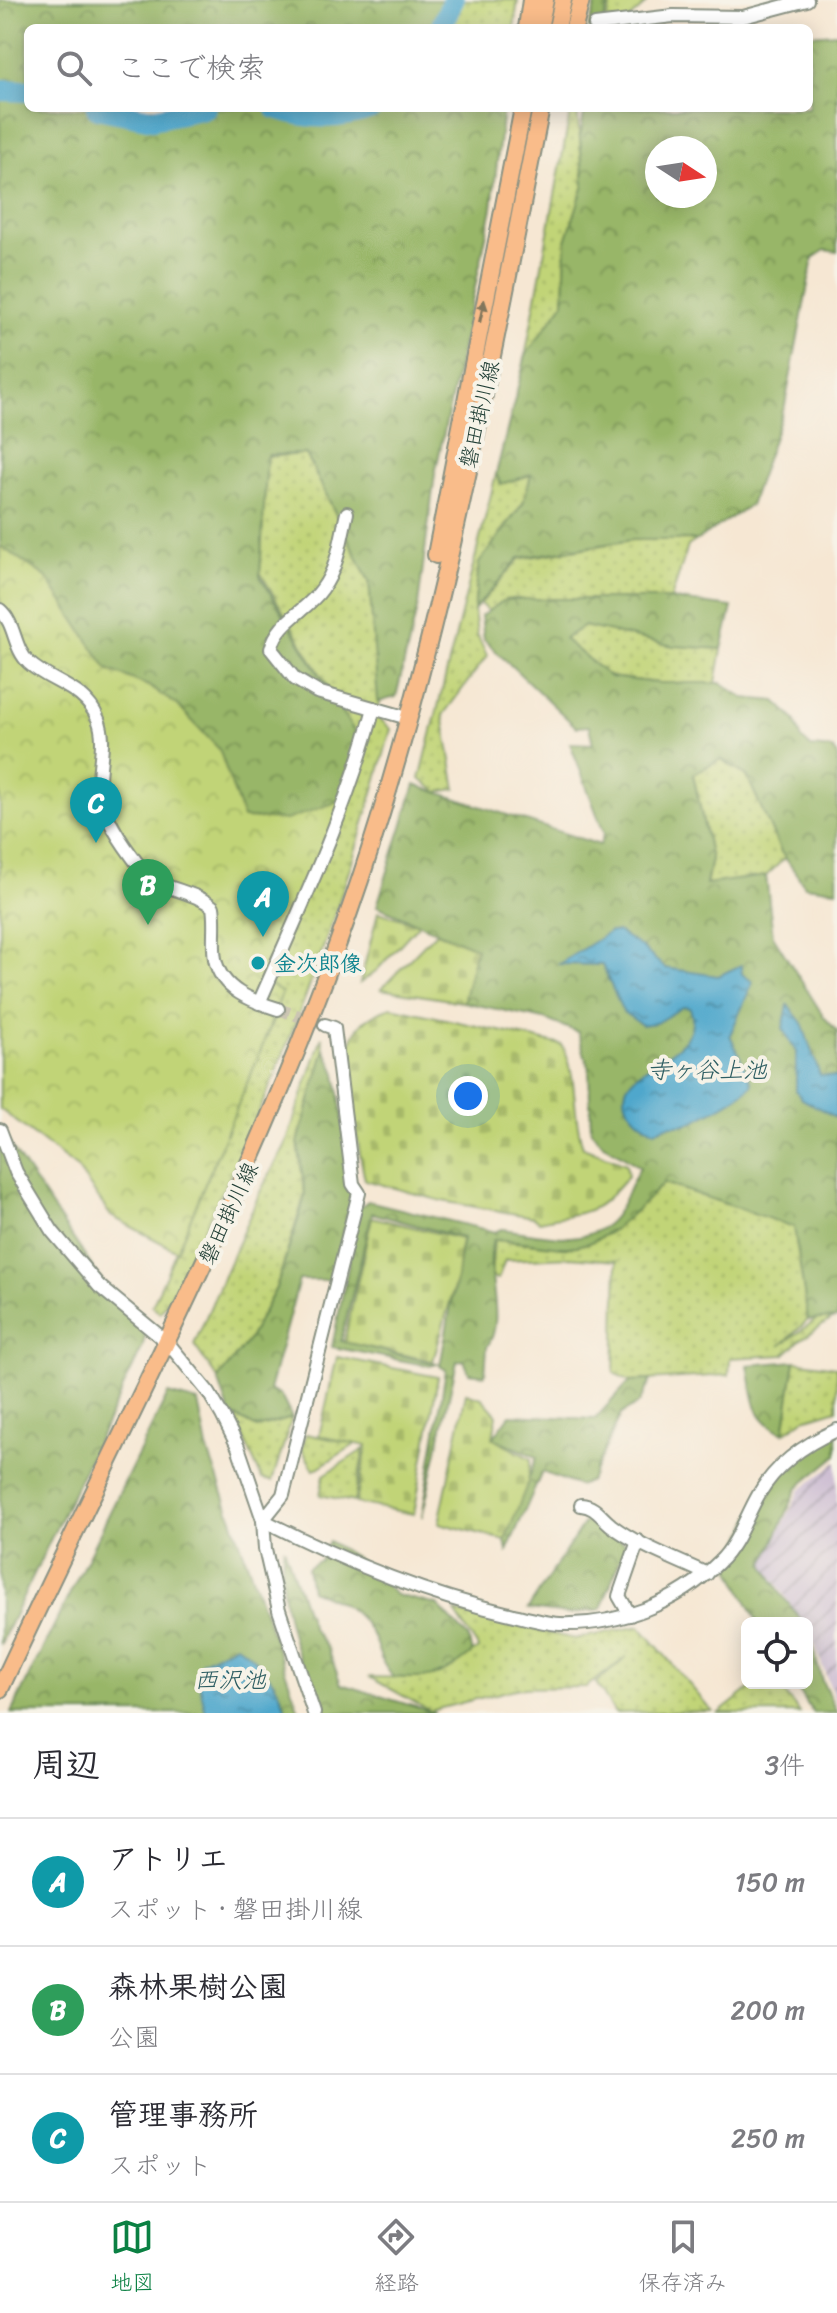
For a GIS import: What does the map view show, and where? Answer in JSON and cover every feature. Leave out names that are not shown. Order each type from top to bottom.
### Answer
[{"type":"main road","points":[[528,24],[531,0]]},
{"type":"main road","points":[[540,24],[545,0]]},
{"type":"main road","points":[[558,24],[563,0]]},
{"type":"main road","points":[[575,24],[581,0]]},
{"type":"main road","points":[[503,206],[515,112]]},
{"type":"main road","name":"磐田掛川線","points":[[408,718],[420,635],[522,112]]},
{"type":"main road","name":"磐田掛川線","points":[[0,1689],[249,1170],[310,1019],[361,878],[408,718],[492,358],[540,112]]},
{"type":"main road","points":[[492,358],[513,289],[551,112]]},
{"type":"street","points":[[604,24],[673,16],[743,17],[807,0]]},
{"type":"street","points":[[347,513],[331,574],[304,609],[283,624],[274,636],[271,649],[295,679],[317,692],[408,718]]},
{"type":"street","points":[[0,610],[9,620],[18,648],[29,663],[85,698],[98,719],[102,736],[99,780],[102,803],[139,866],[165,887],[203,899],[213,907],[215,960],[224,981],[239,994],[278,1009]]},
{"type":"street","points":[[259,1003],[298,918],[350,786],[374,708]]},
{"type":"street","points":[[263,1520],[283,1495],[359,1193],[353,1184],[334,1028],[325,1025]]},
{"type":"street","points":[[0,1130],[22,1182],[71,1255],[99,1286],[168,1343],[209,1393],[222,1415],[238,1447],[263,1520],[265,1549],[279,1610],[314,1713]]},
{"type":"street","points":[[263,1520],[349,1561],[472,1605],[560,1624],[630,1615],[658,1607],[707,1574],[723,1558],[760,1492],[788,1457],[837,1430]]},
{"type":"street","points":[[581,1505],[591,1506],[613,1526],[638,1541],[707,1574]]},
{"type":"street","points":[[630,1615],[619,1596],[638,1541]]},
{"type":"shaded area","points":[[837,1462],[837,1706],[813,1640],[813,1617],[799,1617],[764,1564],[800,1490]]},
{"type":"green space","points":[[0,0],[449,0],[443,10],[447,24],[24,24],[24,112],[503,112],[492,208],[435,474],[418,605],[396,697],[378,702],[369,581],[306,454],[267,455],[260,576],[358,738],[336,809],[286,820],[243,818],[219,749],[178,706],[148,686],[107,669],[46,577],[0,546]]},
{"type":"green space","points":[[450,0],[518,0],[515,24],[446,24],[444,13]]},
{"type":"green space","points":[[597,0],[611,0],[602,24],[590,24]]},
{"type":"green space","points":[[613,0],[645,0],[646,4],[624,24],[605,24]]},
{"type":"green space","points":[[837,33],[837,252],[825,250],[813,258],[785,405],[750,505],[697,540],[632,540],[519,558],[474,610],[479,563],[523,503],[531,475],[501,484],[496,474],[526,355],[564,302],[566,241],[584,185],[580,137],[584,112],[813,112],[813,35]]},
{"type":"green space","points":[[570,112],[577,112],[584,185],[566,253],[564,302],[524,363]]},
{"type":"green space","points":[[306,454],[369,581],[381,701],[378,709],[382,710],[380,719],[391,729],[335,913],[291,1034],[241,1152],[182,1275],[160,1313],[152,1306],[177,1249],[219,1132],[270,952],[298,831],[335,812],[364,739],[358,738],[260,572],[266,457]]},
{"type":"green space","points":[[496,474],[501,484],[532,474],[523,503],[479,564],[474,610],[477,634],[487,656],[443,715],[456,789],[438,792],[420,779]]},
{"type":"green space","points":[[632,540],[697,540],[688,546],[671,599],[506,599],[488,611],[480,604],[519,559]]},
{"type":"green space","points":[[0,546],[46,577],[107,669],[148,686],[178,706],[219,749],[243,818],[286,820],[345,799],[268,983],[282,993],[264,1041],[278,1009],[177,1251],[111,1216],[77,1168],[0,1109]]},
{"type":"green space","points":[[506,599],[671,599],[732,607],[722,649],[673,646],[584,626],[564,639],[610,677],[659,683],[722,683],[744,698],[775,701],[795,720],[802,740],[811,747],[833,749],[837,755],[837,890],[805,886],[781,852],[747,776],[721,759],[693,774],[711,859],[706,884],[766,876],[773,936],[824,1017],[837,1031],[837,1318],[808,1320],[794,1227],[664,1183],[618,1226],[591,1242],[561,1247],[493,1240],[491,1267],[495,1323],[487,1347],[485,1375],[469,1373],[464,1360],[457,1361],[422,1517],[446,1370],[440,1366],[463,1238],[372,1213],[341,1341],[437,1364],[430,1366],[332,1347],[360,1207],[368,1201],[495,1232],[501,1229],[576,1237],[590,1234],[614,1217],[640,1167],[602,1143],[591,1131],[589,1069],[578,1032],[544,1019],[463,1002],[476,948],[377,906],[415,785],[600,845],[604,833],[570,743],[593,744],[589,726],[576,727],[484,640],[481,616]]},
{"type":"green space","points":[[584,626],[679,646],[722,649],[716,683],[658,683],[610,677],[564,639]]},
{"type":"green space","points":[[721,759],[747,776],[787,856],[766,876],[706,885],[711,859],[693,774]]},
{"type":"green space","points":[[378,912],[419,924],[377,970],[360,983]]},
{"type":"green space","points":[[436,932],[476,948],[463,1002],[381,989]]},
{"type":"green space","points":[[391,1007],[562,1045],[571,1069],[583,1147],[626,1164],[628,1176],[598,1206],[539,1221],[534,1217],[442,1201],[365,1180],[353,1106],[350,1049],[356,1031],[364,1021]]},
{"type":"green space","points":[[322,1037],[324,1052],[298,1142],[305,1194],[276,1288],[249,1339],[218,1379],[194,1345],[260,1192],[285,1146]]},
{"type":"green space","points":[[325,1049],[336,1073],[354,1194],[330,1280],[299,1280],[269,1390],[281,1396],[292,1418],[257,1428],[230,1414],[218,1379],[249,1339],[276,1288],[301,1211],[305,1194],[298,1142]]},
{"type":"green space","points":[[0,1130],[120,1308],[146,1331],[143,1346],[0,1645]]},
{"type":"green space","points":[[663,1183],[795,1227],[808,1320],[780,1346],[836,1305],[837,1316],[800,1340],[784,1355],[730,1358],[729,1375],[630,1381],[614,1373],[617,1261],[570,1257],[505,1260],[498,1279],[491,1277],[494,1240],[551,1245],[588,1240],[620,1222]]},
{"type":"green space","points":[[372,1217],[461,1239],[457,1277],[433,1361],[344,1342]]},
{"type":"green space","points":[[337,1357],[438,1377],[414,1514],[356,1503],[367,1446],[319,1436]]},
{"type":"green space","points":[[795,1361],[837,1367],[837,1409],[804,1419],[784,1433]]},
{"type":"green space","points":[[795,1361],[784,1433],[760,1414],[753,1397],[748,1365]]},
{"type":"green space","points":[[651,1380],[639,1403],[621,1414],[590,1481],[579,1486],[542,1472],[507,1551],[505,1540],[537,1457],[493,1438],[510,1415],[595,1419],[630,1381]]},
{"type":"green space","points":[[466,1393],[482,1398],[497,1415],[493,1438],[531,1459],[528,1482],[505,1540],[439,1523]]},
{"type":"green space","points":[[168,1394],[198,1402],[207,1448],[300,1713],[11,1713]]},
{"type":"green space","points":[[234,1416],[257,1428],[292,1418],[272,1481],[262,1479]]},
{"type":"green space","points":[[306,1434],[356,1444],[314,1470],[302,1449]]},
{"type":"green space","points":[[837,1434],[837,1455],[798,1487],[764,1564],[781,1594],[799,1617],[755,1617],[730,1568],[767,1487],[794,1457]]},
{"type":"green space","points":[[364,1449],[354,1502],[320,1495],[324,1475]]},
{"type":"green space","points":[[588,1517],[626,1544],[601,1609],[569,1614],[528,1609]]},
{"type":"green space","points":[[329,1541],[356,1558],[396,1595],[437,1605],[468,1637],[472,1653],[436,1675],[393,1677],[383,1662],[372,1633],[359,1616],[332,1598],[311,1590],[307,1568],[320,1560]]},
{"type":"green space","points":[[284,1547],[312,1628],[328,1649],[341,1684],[435,1713],[322,1713],[291,1632],[283,1589]]},
{"type":"green space","points":[[455,1612],[575,1639],[640,1626],[712,1711],[615,1713],[596,1683],[627,1657],[586,1687],[519,1688],[430,1711],[369,1677],[423,1678],[479,1649]]},
{"type":"green space","points":[[813,1649],[822,1681],[837,1713],[813,1713],[798,1689],[813,1689]]},
{"type":"green space","points":[[749,1689],[781,1689],[800,1713],[719,1713]]},
{"type":"water","name":"寺ヶ谷上池","points":[[609,932],[618,932],[640,946],[665,968],[718,976],[741,965],[742,974],[753,982],[730,1035],[752,1083],[749,1087],[692,1122],[655,1131],[631,1112],[625,1096],[632,1079],[678,1047],[691,1030],[692,1020],[690,1008],[683,1007],[656,1023],[642,1025],[623,1012],[602,965],[559,964]]},
{"type":"water","points":[[788,1005],[802,1023],[820,1075],[837,1077],[837,1118],[802,1099],[796,1091],[796,1052],[783,1028]]},
{"type":"water","name":"西沢池","points":[[236,1644],[268,1674],[280,1694],[286,1713],[206,1713],[198,1678],[201,1662]]},
{"type":"waterway","points":[[443,24],[453,0]]},
{"type":"waterway","points":[[0,90],[24,91]]},
{"type":"waterway","points":[[117,112],[152,119],[186,112]]},
{"type":"waterway","points":[[292,112],[324,117],[358,112]]},
{"type":"tunnel","points":[[278,1009],[325,1025]]},
{"type":"place","name":"管理事務所","points":[[96,843]]},
{"type":"place","name":"森林果樹公園","points":[[148,925]]},
{"type":"place","name":"アトリエ","points":[[263,937]]},
{"type":"place","name":"金次郎像","points":[[258,963]]}]
